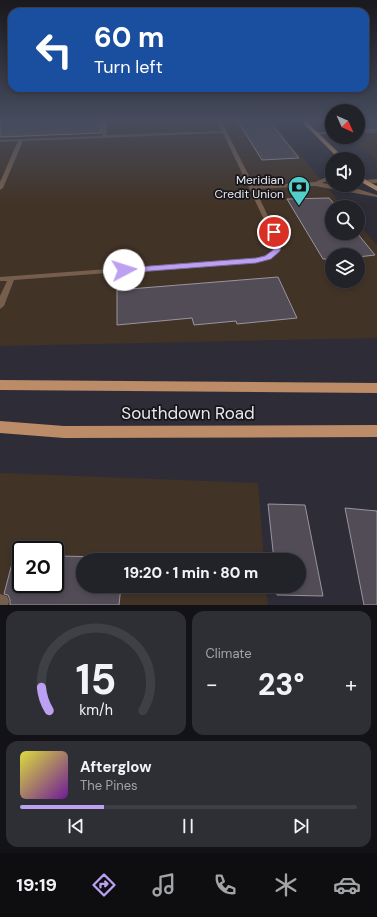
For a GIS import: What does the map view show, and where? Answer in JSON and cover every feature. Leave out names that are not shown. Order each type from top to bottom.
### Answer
[{"type":"main road","points":[[366,182],[376,195]]},
{"type":"main road","points":[[360,388],[377,383]]},
{"type":"main road","name":"Southdown Road","points":[[0,385],[377,388]]},
{"type":"main road","name":"Southdown Road","points":[[0,427],[64,432],[377,431]]},
{"type":"main road","points":[[354,431],[377,438]]},
{"type":"lane","points":[[0,188],[17,148]]},
{"type":"lane","points":[[0,279],[256,260],[268,257],[276,251],[278,243],[233,148]]},
{"type":"lane","points":[[315,184],[325,180]]},
{"type":"lane","points":[[366,182],[377,181]]},
{"type":"lane","points":[[252,188],[315,184],[376,195]]},
{"type":"lane","points":[[0,306],[11,279]]},
{"type":"shaded area","points":[[0,148],[295,148],[325,185],[325,192],[331,192],[337,200],[325,200],[325,240],[365,240],[365,232],[377,245],[377,338],[0,346]]},
{"type":"shaded area","points":[[362,148],[377,148],[377,161]]},
{"type":"shaded area","points":[[0,473],[258,483],[263,553],[76,553],[76,593],[267,593],[268,605],[0,605]]},
{"type":"building","points":[[255,148],[291,148],[299,158],[262,160]]},
{"type":"building","points":[[329,198],[331,200],[325,200],[325,240],[363,240],[375,255],[365,256],[365,248],[325,248],[325,259],[323,259],[287,199]]},
{"type":"building","points":[[278,277],[297,318],[237,324],[236,321],[194,325],[192,318],[117,325],[117,290]]},
{"type":"building","points":[[268,504],[305,505],[323,596],[277,595],[277,593],[306,593],[306,553],[273,553]]},
{"type":"building","points":[[345,508],[377,511],[377,605],[364,605]]},
{"type":"building","points":[[64,556],[76,556],[76,593],[120,593],[119,605],[10,605],[8,595],[4,594],[12,563],[12,593],[64,593]]},
{"type":"place","name":"Meridian Credit Union","points":[[299,206]]},
{"type":"route","points":[[124,270],[256,260],[268,257],[276,251],[278,243],[274,232]]}]
